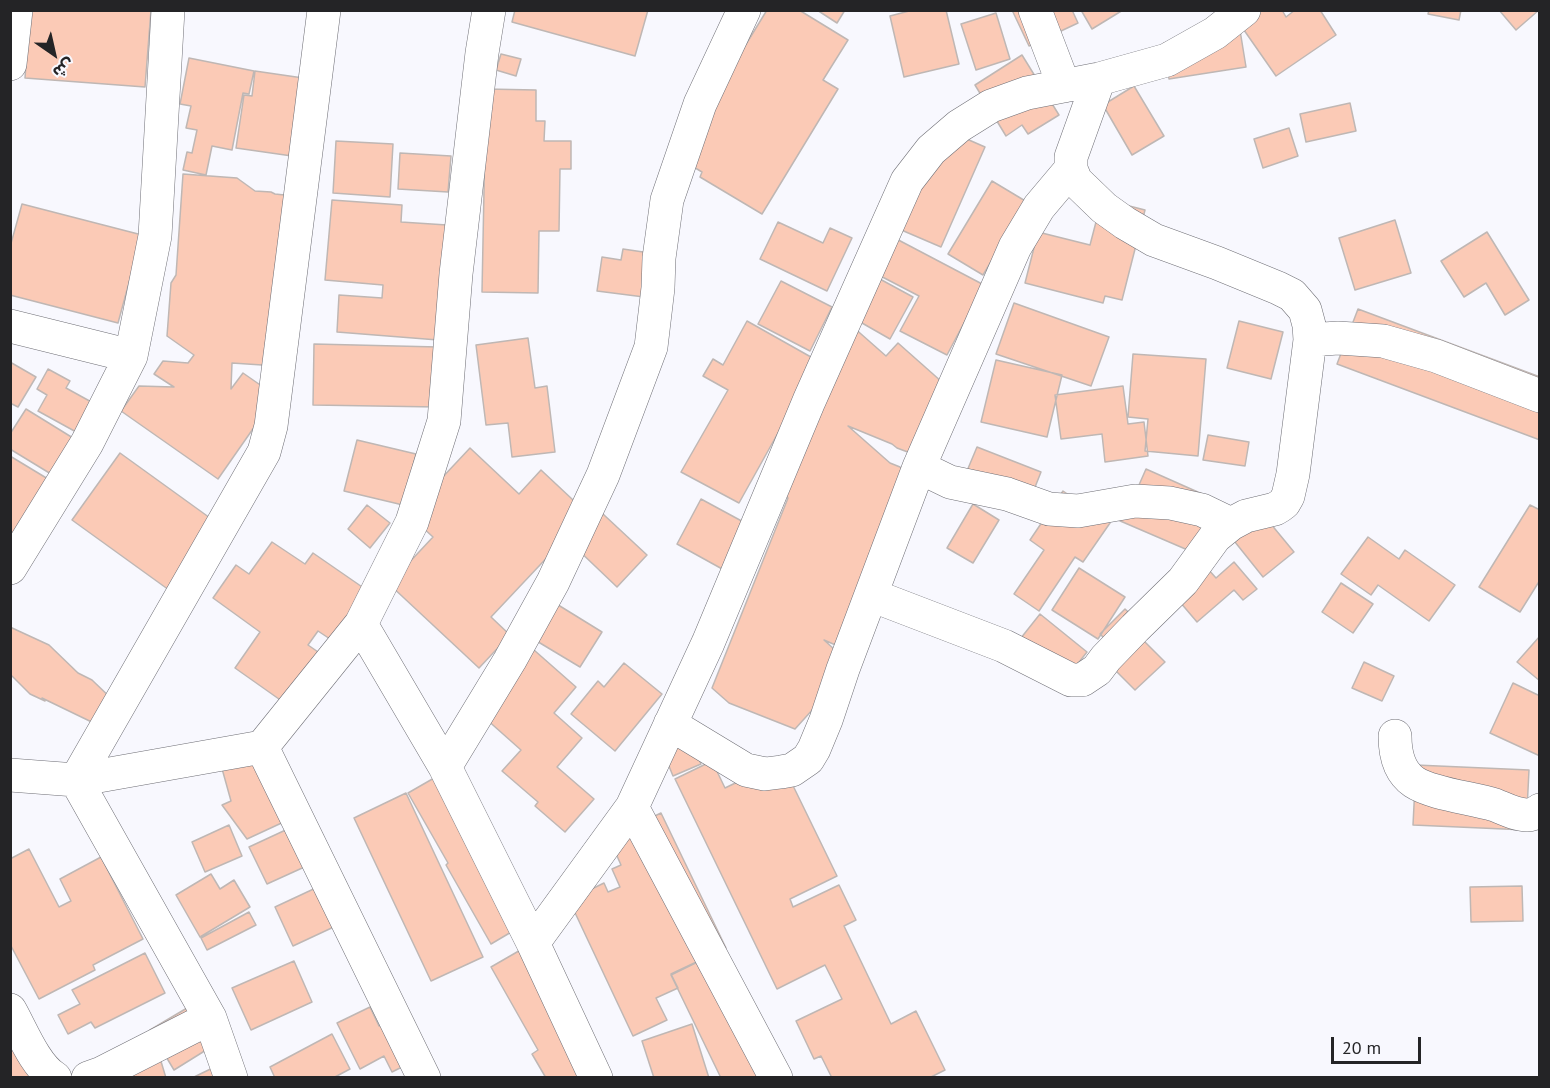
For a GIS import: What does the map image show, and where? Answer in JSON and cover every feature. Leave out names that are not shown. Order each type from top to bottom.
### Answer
[{"type":"street","points":[[10,64],[16,10]]},
{"type":"street","points":[[10,568],[87,442],[130,356],[155,236],[168,10]]},
{"type":"street","points":[[76,780],[264,452],[271,426],[324,10]]},
{"type":"street","points":[[10,775],[76,780],[262,747],[361,624],[412,522],[444,421],[456,274],[489,10]]},
{"type":"street","points":[[445,767],[510,660],[553,582],[603,475],[651,347],[667,200],[700,104],[744,10]]},
{"type":"street","points":[[1035,10],[1064,86]]},
{"type":"street","points":[[533,943],[632,807],[708,643],[809,401],[907,181],[931,150],[959,126],[991,106],[1027,93],[1100,79],[1167,60],[1215,33],[1244,10]]},
{"type":"street","points":[[871,595],[1004,646],[1071,680],[1082,680],[1097,670],[1106,658],[1183,581],[1215,537],[1246,516],[1280,506],[1288,496],[1293,474],[1310,340],[1305,310],[1292,295],[1278,288],[1217,262],[1154,240],[1104,208],[1076,181],[1071,170],[1071,157],[1100,79]]},
{"type":"street","points":[[670,723],[746,770],[765,774],[792,770],[808,759],[818,739],[919,467],[1016,247],[1039,207],[1071,170]]},
{"type":"street","points":[[10,326],[130,356]]},
{"type":"street","points":[[1310,340],[1338,338],[1383,341],[1436,356],[1539,396]]},
{"type":"street","points":[[919,467],[950,482],[1007,494],[1049,509],[1078,511],[1135,501],[1170,503],[1202,510],[1231,524]]},
{"type":"street","points":[[361,624],[445,767],[533,943],[596,1077]]},
{"type":"street","points":[[1395,736],[1397,759],[1414,782],[1427,788],[1495,805],[1516,813],[1526,815],[1539,810]]},
{"type":"street","points":[[262,747],[424,1077]]},
{"type":"street","points":[[76,780],[210,1018],[231,1077]]},
{"type":"street","points":[[632,807],[776,1077]]},
{"type":"street","points":[[10,1010],[37,1059],[55,1077]]},
{"type":"street","points":[[88,1077],[102,1073],[210,1018]]},
{"type":"building","points":[[30,10],[151,10],[145,87],[25,78]]},
{"type":"building","points":[[515,10],[648,10],[635,56],[512,22]]},
{"type":"building","points":[[767,10],[799,10],[848,40],[823,80],[838,89],[762,214],[700,177],[702,172],[677,157]]},
{"type":"building","points":[[817,10],[845,10],[837,23]]},
{"type":"building","points":[[913,10],[946,10],[959,64],[904,77],[890,16]]},
{"type":"building","points":[[1012,10],[1072,10],[1078,23],[1029,46]]},
{"type":"building","points":[[1081,10],[1123,10],[1092,29]]},
{"type":"building","points":[[1230,10],[1282,10],[1286,17],[1295,10],[1320,10],[1336,35],[1276,76]]},
{"type":"building","points":[[1429,10],[1461,10],[1459,20],[1428,14]]},
{"type":"building","points":[[1499,10],[1539,10],[1516,30]]},
{"type":"building","points":[[996,13],[1010,59],[976,70],[961,24]]},
{"type":"building","points":[[1239,24],[1246,67],[1169,79],[1164,43]]},
{"type":"building","points":[[501,54],[521,59],[516,76],[496,70]]},
{"type":"building","points":[[1022,55],[1059,115],[1028,134],[1022,125],[1006,136],[975,85]]},
{"type":"building","points":[[189,58],[254,71],[249,94],[243,93],[232,150],[212,146],[206,175],[183,170],[187,152],[192,153],[197,130],[186,128],[191,106],[180,104]]},
{"type":"building","points":[[255,71],[310,79],[299,157],[236,148],[244,95],[252,96]]},
{"type":"building","points":[[1134,86],[1164,136],[1132,155],[1103,105]]},
{"type":"building","points":[[486,89],[536,90],[536,121],[545,121],[544,141],[571,141],[571,169],[560,169],[559,231],[539,231],[538,293],[482,292]]},
{"type":"building","points":[[1350,103],[1356,131],[1306,142],[1300,114]]},
{"type":"building","points":[[1289,128],[1298,156],[1263,168],[1254,139]]},
{"type":"building","points":[[953,133],[985,147],[941,247],[892,226]]},
{"type":"building","points":[[336,141],[393,144],[390,197],[333,193]]},
{"type":"building","points":[[400,153],[451,156],[448,192],[398,189]]},
{"type":"building","points":[[183,174],[237,178],[255,191],[294,196],[277,366],[232,363],[231,389],[243,373],[266,389],[264,413],[218,479],[121,411],[139,386],[174,387],[154,374],[163,361],[188,363],[194,355],[167,336],[171,283],[176,275]]},
{"type":"building","points":[[992,181],[1027,202],[983,275],[948,254]]},
{"type":"building","points":[[1102,199],[1145,210],[1122,300],[1105,296],[1103,303],[1025,283],[1038,232],[1090,245]]},
{"type":"building","points":[[332,200],[402,205],[401,222],[447,225],[438,340],[337,332],[339,295],[382,298],[383,285],[325,280]]},
{"type":"building","points":[[22,204],[142,235],[118,323],[10,295],[10,247]]},
{"type":"building","points":[[1395,220],[1411,273],[1355,290],[1339,238]]},
{"type":"building","points":[[778,222],[823,243],[830,228],[852,238],[827,291],[760,259]]},
{"type":"building","points":[[1487,232],[1529,300],[1505,315],[1486,283],[1464,297],[1441,261]]},
{"type":"building","points":[[887,234],[984,285],[947,355],[900,331],[919,296],[867,269]]},
{"type":"building","points":[[623,249],[650,253],[644,297],[597,291],[602,257],[621,260]]},
{"type":"building","points":[[878,278],[913,297],[890,339],[855,319]]},
{"type":"building","points":[[781,281],[832,307],[810,351],[758,324]]},
{"type":"building","points":[[1014,303],[1109,337],[1091,386],[996,354]]},
{"type":"building","points":[[1358,309],[1540,377],[1540,440],[1337,364]]},
{"type":"building","points":[[747,321],[818,361],[739,503],[681,472],[728,390],[703,376],[713,359],[723,365]]},
{"type":"building","points":[[1239,321],[1283,332],[1271,379],[1227,368]]},
{"type":"building","points":[[852,326],[886,356],[898,343],[942,382],[913,454],[848,426],[890,463],[900,467],[914,480],[847,650],[824,640],[845,659],[814,708],[795,729],[729,703],[712,688],[788,498],[769,481]]},
{"type":"building","points":[[528,338],[535,388],[547,386],[555,452],[512,457],[508,423],[486,425],[476,345]]},
{"type":"building","points":[[314,344],[438,347],[437,407],[313,405]]},
{"type":"building","points":[[1133,354],[1206,359],[1198,456],[1145,451],[1148,419],[1128,417]]},
{"type":"building","points":[[996,360],[1062,375],[1047,437],[981,422]]},
{"type":"building","points":[[10,362],[36,377],[18,407],[10,403]]},
{"type":"building","points":[[48,369],[70,381],[66,388],[95,404],[78,433],[38,411],[47,395],[37,389]]},
{"type":"building","points":[[1123,386],[1128,424],[1144,422],[1148,456],[1105,462],[1102,434],[1061,439],[1055,395]]},
{"type":"building","points":[[26,409],[73,438],[51,474],[10,449],[10,434]]},
{"type":"building","points":[[1208,435],[1249,442],[1245,466],[1203,460]]},
{"type":"building","points":[[357,440],[416,454],[403,505],[344,491]]},
{"type":"building","points":[[977,447],[1041,472],[1024,515],[959,490]]},
{"type":"building","points":[[470,448],[519,494],[541,470],[588,514],[491,617],[510,635],[479,668],[389,584],[433,537],[408,514]]},
{"type":"building","points":[[120,453],[217,523],[169,590],[72,520]]},
{"type":"building","points":[[10,456],[48,479],[10,541]]},
{"type":"building","points":[[1146,469],[1227,505],[1204,557],[1111,517],[1135,494]]},
{"type":"building","points":[[1063,491],[1110,523],[1083,562],[1075,557],[1039,611],[1014,594],[1044,550],[1030,540]]},
{"type":"building","points":[[701,499],[749,525],[724,570],[677,544]]},
{"type":"building","points":[[973,504],[999,520],[973,563],[947,548]]},
{"type":"building","points":[[367,505],[390,523],[370,548],[348,529]]},
{"type":"building","points":[[1530,505],[1540,510],[1540,580],[1520,612],[1479,587]]},
{"type":"building","points":[[1261,512],[1294,552],[1263,577],[1231,537]]},
{"type":"building","points":[[603,514],[647,555],[617,587],[574,546]]},
{"type":"building","points":[[1368,537],[1399,559],[1405,550],[1455,585],[1429,621],[1378,585],[1371,595],[1341,574]]},
{"type":"building","points":[[272,542],[305,564],[313,553],[368,591],[333,641],[318,631],[308,645],[321,654],[286,704],[235,668],[260,632],[213,598],[236,565],[249,574]]},
{"type":"building","points":[[1200,560],[1216,578],[1234,562],[1257,589],[1243,600],[1234,590],[1197,622],[1168,588]]},
{"type":"building","points":[[1079,568],[1125,597],[1098,639],[1052,610]]},
{"type":"building","points":[[1341,583],[1373,604],[1353,633],[1322,612]]},
{"type":"building","points":[[542,595],[602,632],[580,667],[520,631]]},
{"type":"building","points":[[1125,609],[1140,623],[1133,630],[1165,662],[1135,690],[1107,662],[1118,652],[1100,634]]},
{"type":"building","points":[[1040,614],[1087,652],[1061,685],[1013,648]]},
{"type":"building","points":[[10,627],[49,645],[78,673],[92,680],[114,701],[102,727],[30,694],[12,676],[10,677]]},
{"type":"building","points":[[1540,636],[1540,681],[1517,662]]},
{"type":"building","points":[[534,650],[576,687],[554,713],[582,738],[557,767],[594,799],[565,832],[535,806],[538,802],[502,771],[521,750],[476,710]]},
{"type":"building","points":[[1364,662],[1394,676],[1382,701],[1352,688]]},
{"type":"building","points":[[624,663],[662,694],[615,751],[571,714],[598,681],[604,687]]},
{"type":"building","points":[[1513,683],[1540,696],[1540,756],[1490,733]]},
{"type":"building","points":[[683,720],[701,764],[673,776],[655,732]]},
{"type":"building","points":[[256,761],[288,820],[247,839],[222,805],[231,801],[221,765]]},
{"type":"building","points":[[712,761],[725,788],[781,761],[837,876],[790,899],[793,907],[839,885],[856,920],[844,926],[891,1024],[916,1011],[945,1070],[929,1078],[832,1078],[821,1056],[814,1059],[796,1021],[842,999],[825,965],[777,989],[675,779]]},
{"type":"building","points":[[1416,765],[1529,770],[1526,830],[1413,825]]},
{"type":"building","points":[[455,766],[535,918],[491,944],[408,793]]},
{"type":"building","points":[[406,793],[483,957],[431,981],[354,818]]},
{"type":"building","points":[[661,813],[726,948],[671,974],[678,988],[656,998],[667,1020],[633,1036],[569,900],[604,883],[608,892],[620,887],[612,869],[621,865],[609,838]]},
{"type":"building","points":[[305,821],[322,859],[267,884],[249,847]]},
{"type":"building","points":[[229,825],[242,856],[205,872],[192,842]]},
{"type":"building","points":[[29,849],[59,907],[71,901],[60,879],[101,857],[143,939],[93,965],[95,970],[39,999],[10,944],[10,859]]},
{"type":"building","points":[[211,874],[220,889],[234,880],[250,907],[200,937],[176,895]]},
{"type":"building","points":[[335,879],[353,918],[293,946],[275,907]]},
{"type":"building","points":[[1522,886],[1523,921],[1471,922],[1470,887]]},
{"type":"building","points":[[249,912],[256,925],[207,950],[201,938]]},
{"type":"building","points":[[543,937],[555,975],[613,1078],[546,1078],[532,1054],[538,1050],[491,967]]},
{"type":"building","points":[[720,951],[782,1078],[721,1078],[671,975]]},
{"type":"building","points":[[145,953],[165,993],[95,1028],[91,1022],[68,1034],[58,1015],[80,1004],[72,990]]},
{"type":"building","points":[[294,961],[312,1002],[251,1030],[232,988]]},
{"type":"building","points":[[370,1007],[379,1026],[397,1017],[418,1059],[392,1072],[384,1056],[360,1069],[337,1023]]},
{"type":"building","points":[[187,1008],[211,1047],[174,1070],[150,1030]]},
{"type":"building","points":[[692,1024],[709,1078],[654,1078],[642,1041]]},
{"type":"building","points":[[10,1030],[33,1078],[10,1078]]},
{"type":"building","points":[[332,1034],[350,1069],[333,1078],[275,1078],[270,1067]]},
{"type":"building","points":[[157,1048],[166,1078],[90,1078]]},
{"type":"building","points":[[229,1060],[238,1078],[192,1078]]}]
